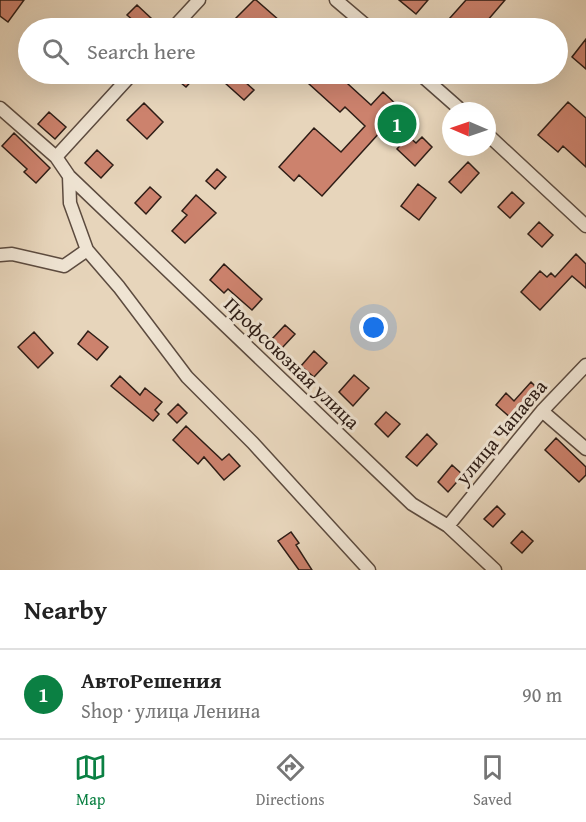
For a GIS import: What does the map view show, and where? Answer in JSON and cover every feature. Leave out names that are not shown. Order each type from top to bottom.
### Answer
[{"type":"street","points":[[182,18],[199,0]]},
{"type":"street","points":[[336,0],[357,18]]},
{"type":"street","points":[[56,157],[123,84]]},
{"type":"street","points":[[431,84],[452,102]]},
{"type":"street","name":"Профсоюзная улица","points":[[0,108],[56,157],[69,176],[412,504],[448,526],[495,570]]},
{"type":"street","points":[[496,142],[586,226]]},
{"type":"street","points":[[69,176],[70,203],[87,250],[119,287],[187,377],[253,443],[369,570]]},
{"type":"street","points":[[0,255],[12,255],[64,267],[87,250]]},
{"type":"street","name":"улица Чапаева","points":[[448,526],[542,411],[586,365]]},
{"type":"street","points":[[542,411],[586,449]]},
{"type":"building","points":[[0,0],[24,0],[8,22],[0,16]]},
{"type":"building","points":[[256,0],[277,18],[236,18]]},
{"type":"building","points":[[399,0],[428,0],[416,14]]},
{"type":"building","points":[[466,0],[505,0],[490,18],[450,18]]},
{"type":"building","points":[[137,5],[151,18],[130,18],[127,15]]},
{"type":"building","points":[[586,39],[586,69],[572,57]]},
{"type":"building","points":[[226,84],[247,84],[254,90],[244,100]]},
{"type":"building","points":[[309,84],[348,84],[371,105],[383,92],[401,109],[322,196],[299,175],[294,181],[279,167],[314,128],[341,152],[365,126],[345,107],[340,112]]},
{"type":"building","points":[[568,102],[586,118],[586,167],[563,146],[558,152],[538,135]]},
{"type":"building","points":[[144,103],[163,122],[147,139],[127,120]]},
{"type":"building","points":[[49,112],[66,127],[55,139],[38,124]]},
{"type":"building","points":[[14,133],[50,168],[36,183],[24,172],[27,169],[2,146]]},
{"type":"building","points":[[408,136],[416,143],[422,137],[432,147],[415,166],[397,149]]},
{"type":"building","points":[[97,150],[113,165],[101,178],[85,163]]},
{"type":"building","points":[[468,162],[479,173],[461,193],[449,182]]},
{"type":"building","points":[[217,169],[226,177],[215,189],[206,181]]},
{"type":"building","points":[[418,184],[436,198],[419,220],[401,206]]},
{"type":"building","points":[[150,187],[161,197],[146,214],[135,203]]},
{"type":"building","points":[[512,192],[524,203],[510,218],[498,207]]},
{"type":"building","points":[[196,195],[216,213],[185,243],[172,231],[187,215],[182,211]]},
{"type":"building","points":[[539,222],[553,235],[542,247],[528,234]]},
{"type":"building","points":[[576,254],[586,264],[586,288],[572,276],[540,310],[521,292],[540,271],[547,277],[551,273],[555,277]]},
{"type":"building","points":[[224,264],[262,299],[252,310],[228,289],[224,293],[210,280]]},
{"type":"building","points":[[285,325],[295,334],[282,348],[272,339]]},
{"type":"building","points":[[88,331],[108,347],[97,360],[78,344]]},
{"type":"building","points":[[34,332],[53,353],[38,368],[18,347]]},
{"type":"building","points":[[314,351],[327,363],[314,377],[301,366]]},
{"type":"building","points":[[354,375],[369,388],[353,406],[339,392]]},
{"type":"building","points":[[120,376],[140,395],[145,388],[162,402],[155,410],[159,414],[153,421],[111,386]]},
{"type":"building","points":[[531,382],[540,391],[513,420],[496,405],[506,393],[514,401]]},
{"type":"building","points":[[178,404],[187,413],[177,423],[168,414]]},
{"type":"building","points":[[386,412],[400,424],[388,437],[375,424]]},
{"type":"building","points":[[186,426],[222,460],[229,454],[240,466],[224,480],[204,457],[198,464],[173,440]]},
{"type":"building","points":[[427,434],[437,444],[417,466],[406,457]]},
{"type":"building","points":[[556,438],[586,467],[586,475],[579,482],[545,450]]},
{"type":"building","points":[[452,465],[463,475],[448,492],[438,482]]},
{"type":"building","points":[[497,506],[505,514],[493,527],[484,519]]},
{"type":"building","points":[[522,531],[533,541],[522,553],[511,543]]},
{"type":"building","points":[[291,532],[299,543],[296,545],[312,570],[299,570],[278,541]]},
{"type":"place","name":"АвтоРешения","points":[[397,124]]}]
